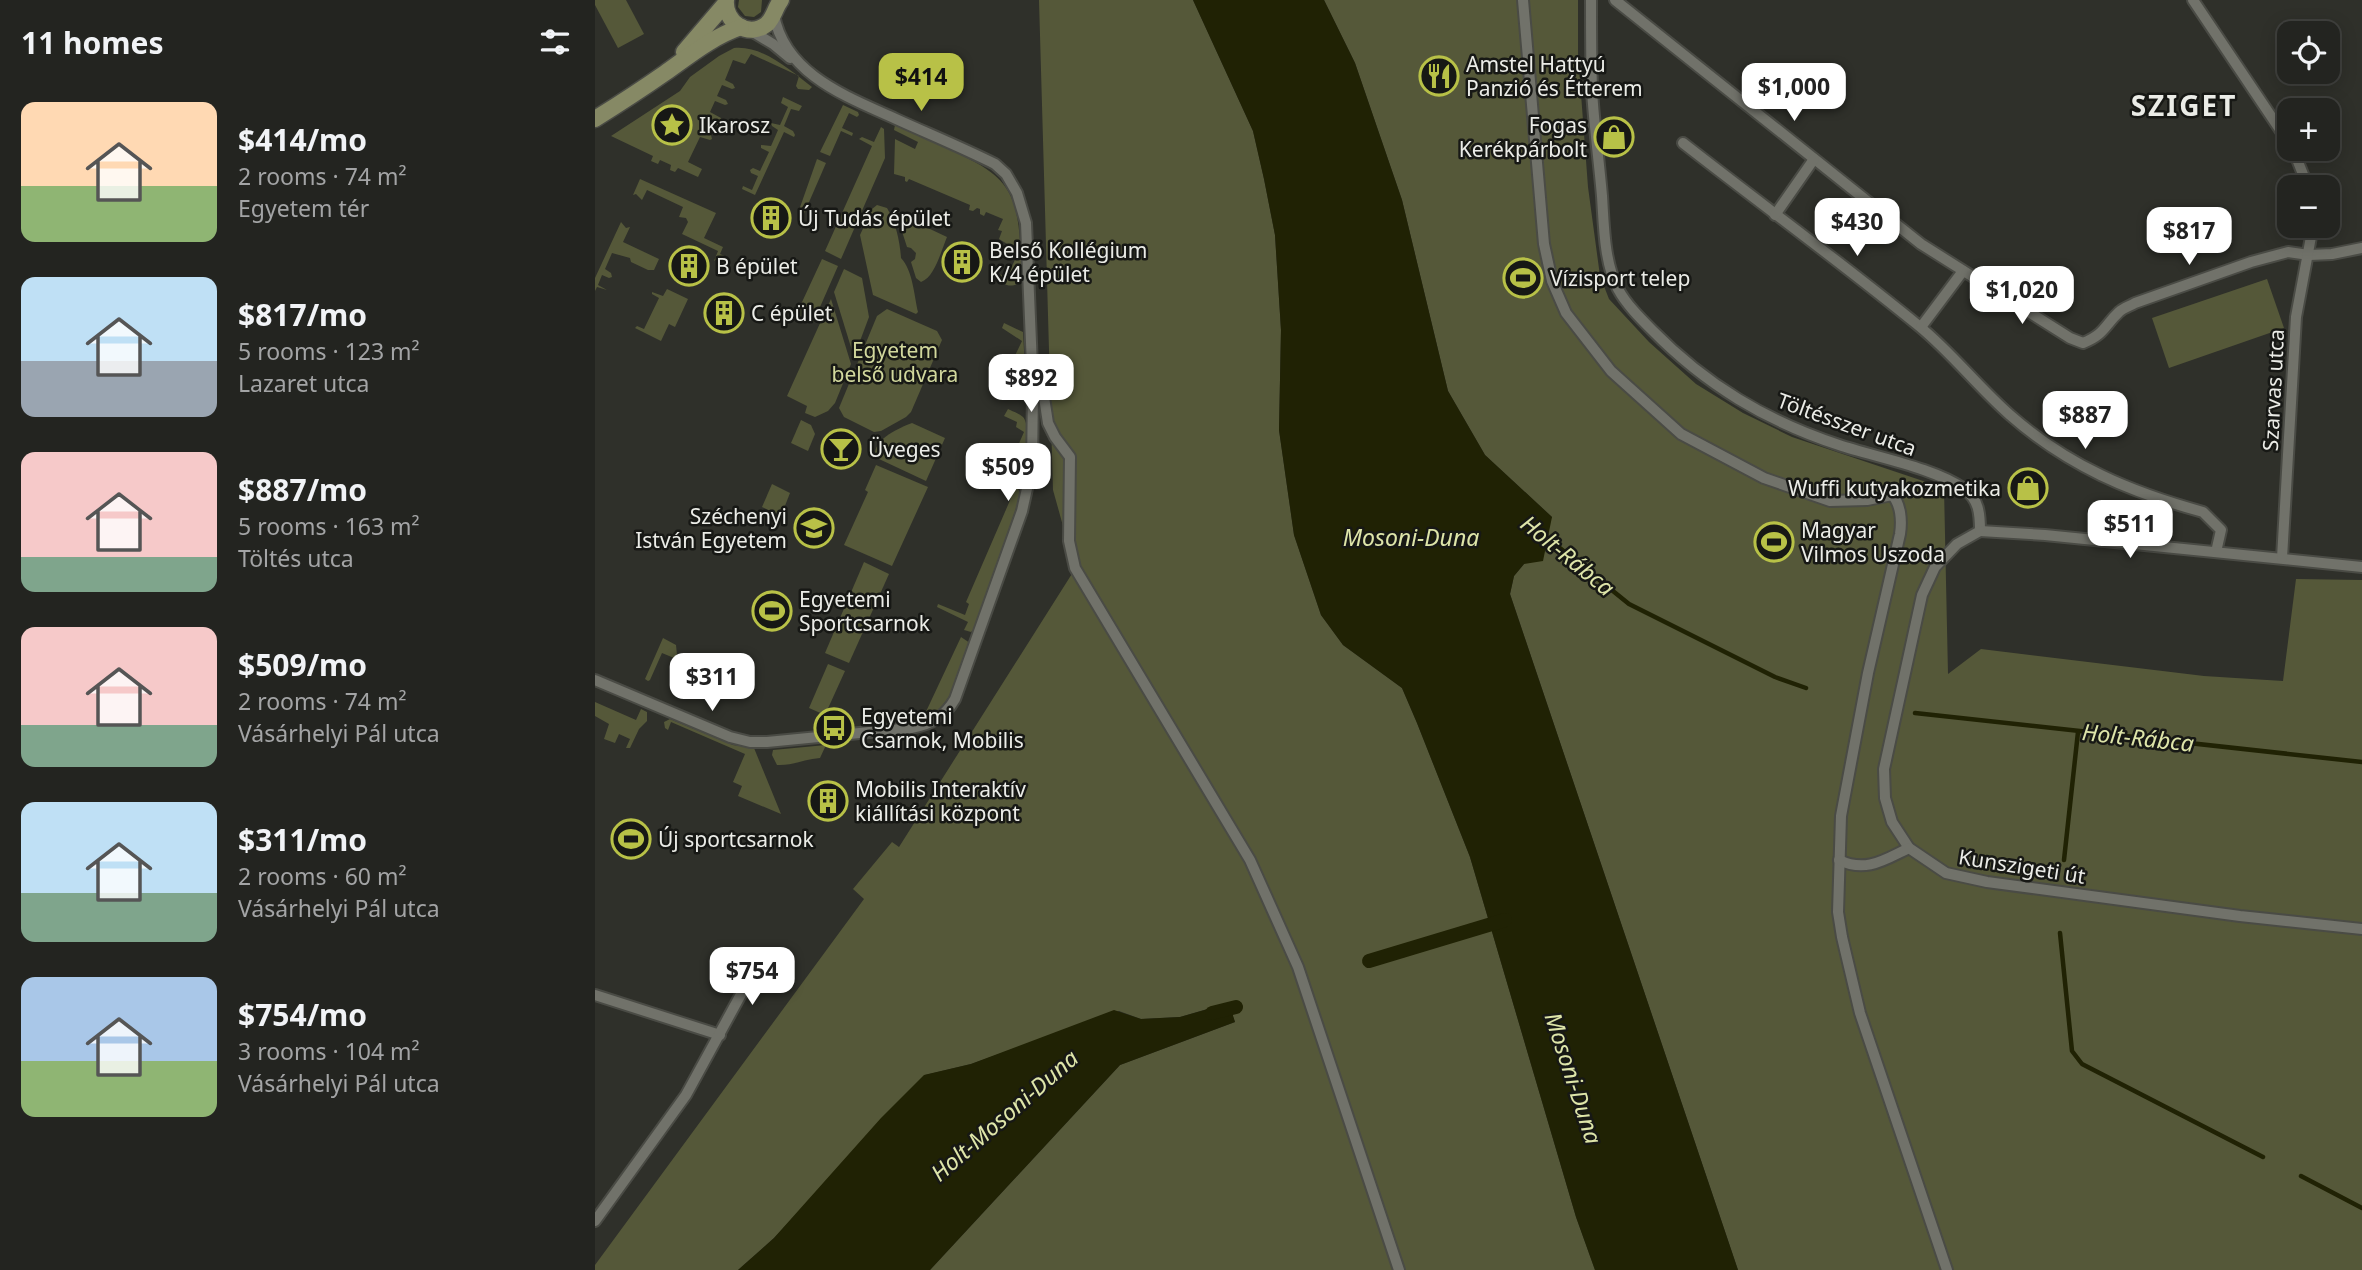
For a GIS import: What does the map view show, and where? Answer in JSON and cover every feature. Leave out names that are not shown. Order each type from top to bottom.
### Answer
[{"type":"street","points":[[1523,0],[1543,244],[1552,281],[1566,313],[1611,371],[1681,434],[1764,478],[1831,501],[1867,500],[1892,495],[1896,500],[1901,534],[1868,674],[1841,816],[1838,912],[1860,1013],[1947,1270]]},
{"type":"street","name":"Töltésszer utca","points":[[1591,0],[1592,90],[1606,239],[1612,276],[1619,292],[1637,315],[1669,347],[1707,380],[1749,407],[1792,428],[1938,476],[1962,488],[1973,497],[1980,513],[1980,531]]},
{"type":"street","points":[[1615,0],[1921,244],[2070,338],[2083,343],[2109,326],[2119,312],[2135,303],[2263,259],[2288,252],[2332,254],[2362,248]]},
{"type":"street","points":[[2193,0],[2277,125]]},
{"type":"street","points":[[595,680],[740,740],[767,742],[911,728],[929,723],[944,714],[955,699],[1022,511],[1031,474],[1031,351],[1026,223],[1021,202],[1010,180],[995,164],[841,93],[773,44],[729,18],[726,2]]},
{"type":"street","points":[[667,72],[726,2]]},
{"type":"street","points":[[595,119],[717,37],[744,28],[763,26],[777,5]]},
{"type":"street","points":[[777,5],[777,27],[788,48],[806,70]]},
{"type":"street","points":[[1683,143],[1921,327],[2009,414],[2043,443],[2078,465],[2130,490],[2203,513],[2213,520],[2221,530],[2216,552]]},
{"type":"street","points":[[1775,215],[1814,159]]},
{"type":"street","name":"Szarvas utca","points":[[2282,558],[2296,317],[2311,238]]},
{"type":"street","points":[[1921,327],[1963,271]]},
{"type":"street","points":[[1031,351],[1041,378],[1048,423],[1070,457],[1069,541],[1075,569],[1250,860],[1298,967],[1399,1270]]},
{"type":"street","points":[[1980,531],[2362,567]]},
{"type":"street","name":"Kunszigeti út","points":[[1980,531],[1958,544],[1935,568],[1923,595],[1906,666],[1884,769],[1888,810],[1892,822],[1909,848],[1946,873],[1987,882],[2240,916],[2362,929]]},
{"type":"street","points":[[1839,860],[1852,866],[1864,866],[1909,848]]},
{"type":"street","points":[[595,1221],[686,1095],[757,965]]},
{"type":"street","points":[[595,995],[720,1035]]},
{"type":"green space","points":[[595,0],[626,0],[644,34],[618,48],[595,5]]},
{"type":"green space","points":[[739,0],[762,0],[761,12],[754,17],[745,16],[738,7]]},
{"type":"green space","points":[[1039,0],[1193,0],[1253,131],[1275,235],[1281,330],[1279,430],[1294,535],[1321,615],[1343,645],[1402,688],[1417,723],[1470,857],[1576,1217],[1595,1270],[930,1270],[1120,1065],[1235,1022],[1228,1003],[1180,1017],[1141,1019],[1119,1011],[971,1064],[925,1075],[774,1238],[738,1270],[595,1270],[595,1265],[864,899],[853,889],[892,842],[899,847],[1075,569],[1053,490]]},
{"type":"green space","points":[[1324,0],[1578,0],[1578,54],[1588,187],[1600,276],[1609,299],[1649,342],[1696,384],[1743,413],[1792,437],[1944,488],[1948,674],[1981,649],[2204,676],[2283,681],[2296,579],[2362,580],[2362,1270],[1738,1270],[1510,594],[1514,576],[1552,517],[1485,455],[1448,391],[1402,200],[1355,63]]},
{"type":"green space","points":[[734,48],[745,48],[766,55],[796,75],[751,54],[745,64],[733,60],[725,80],[735,88],[722,85],[717,96],[728,104],[715,101],[710,112],[721,118],[719,124],[707,121],[702,131],[711,135],[712,139],[700,137],[688,162],[702,169],[698,177],[678,168],[675,172],[670,170],[671,165],[660,160],[658,164],[651,161],[653,156],[611,136],[680,91],[690,77]]},
{"type":"green space","points":[[799,77],[812,87],[809,90],[798,89],[796,86]]},
{"type":"green space","points":[[783,97],[802,106],[799,111],[791,109],[784,126],[795,135],[794,137],[784,132],[755,195],[742,189],[743,186],[752,190],[758,176],[750,170],[753,168],[760,171],[769,152],[761,148],[761,145],[771,146],[778,130],[771,123],[780,125],[788,107],[781,103]]},
{"type":"green space","points":[[843,105],[859,115],[857,117],[849,113],[842,128],[853,133],[852,136],[841,131],[830,156],[820,152]]},
{"type":"green space","points":[[895,125],[971,160],[1004,185],[1011,196],[1018,224],[1022,269],[1017,284],[1006,285],[998,277],[999,274],[1007,277],[1019,251],[999,239],[1002,231],[998,230],[1003,219],[986,212],[984,216],[977,208],[969,210],[970,205],[909,179],[907,182],[905,177],[894,174],[895,139],[915,149],[918,142],[894,130]]},
{"type":"green space","points":[[881,127],[884,129],[885,158],[841,259],[825,251],[872,146],[859,139],[862,137],[874,142]]},
{"type":"green space","points":[[817,159],[826,163],[803,216],[798,213]]},
{"type":"green space","points":[[640,179],[716,213],[704,238],[723,247],[720,254],[727,257],[723,266],[717,259],[714,261],[718,251],[682,234],[688,222],[686,218],[679,217],[683,207],[647,190],[642,200],[636,194],[633,195]]},
{"type":"green space","name":"Egyetem belső udvara","points":[[877,205],[887,208],[895,226],[901,258],[913,284],[918,312],[916,314],[873,295],[860,235],[872,209]]},
{"type":"green space","name":"Egyetem belső udvara","points":[[896,213],[947,237],[934,269],[921,282],[916,278],[911,262],[916,253],[907,247]]},
{"type":"green space","points":[[621,222],[626,228],[630,227],[623,242],[659,259],[654,270],[648,270],[631,262],[630,258],[612,253],[605,269],[612,277],[602,275],[598,285],[607,290],[597,287],[595,291],[595,278]]},
{"type":"green space","name":"Egyetem belső udvara","points":[[822,259],[838,266],[813,323],[808,318],[796,315]]},
{"type":"green space","name":"Egyetem belső udvara","points":[[844,269],[862,278],[869,317],[854,357],[834,292]]},
{"type":"green space","points":[[2267,279],[2284,328],[2169,368],[2152,318]]},
{"type":"green space","points":[[667,289],[688,299],[675,327],[669,324],[661,341],[635,328],[637,326],[644,329],[659,298],[652,292],[663,296]]},
{"type":"green space","name":"Egyetem belső udvara","points":[[831,299],[851,364],[835,403],[828,411],[815,417],[805,413],[807,406],[787,396]]},
{"type":"green space","name":"Egyetem belső udvara","points":[[887,309],[937,331],[942,340],[911,412],[881,431],[874,432],[844,417],[839,408],[877,316]]},
{"type":"green space","points":[[1004,323],[1023,332],[1023,374],[1001,362],[1003,360],[1011,364],[1022,341],[1002,328]]},
{"type":"green space","points":[[1008,409],[1023,417],[1028,437],[1025,455],[1015,465],[1006,464],[1001,457],[1003,453],[1013,457],[1024,432],[1016,427],[1017,422],[1004,416]]},
{"type":"green space","points":[[801,420],[811,425],[815,434],[808,451],[791,443]]},
{"type":"green space","name":"Egyetem belső udvara","points":[[912,423],[945,438],[926,481],[879,459],[875,453],[884,438]]},
{"type":"green space","points":[[876,465],[928,487],[892,566],[844,545],[868,492],[865,490]]},
{"type":"green space","points":[[772,484],[790,493],[781,516],[762,507]]},
{"type":"green space","points":[[1012,485],[1019,490],[1020,497],[974,629],[971,632],[964,630],[968,622],[937,607],[938,604],[965,615],[969,604],[966,602],[1011,498],[1007,496]]},
{"type":"green space","points":[[864,562],[889,574],[849,663],[825,653]]},
{"type":"green space","points":[[961,637],[970,643],[950,695],[933,714],[921,720],[906,723],[910,712],[923,718]]},
{"type":"green space","points":[[663,638],[676,645],[677,655],[674,658],[662,653],[648,681],[645,679]]},
{"type":"green space","points":[[828,664],[845,671],[825,715],[809,708]]},
{"type":"green space","points":[[595,702],[636,720],[641,709],[647,712],[647,721],[639,729],[630,748],[626,748],[630,739],[619,734],[615,743],[604,739],[609,724],[595,716]]},
{"type":"green space","points":[[670,719],[733,745],[754,748],[781,814],[738,796],[742,786],[733,782],[745,754],[671,722],[668,730],[664,722]]},
{"type":"green space","points":[[826,745],[820,758],[788,764],[777,765],[772,755],[773,750]]},
{"type":"water","name":"Mosoni-Duna","points":[[1193,0],[1324,0],[1355,63],[1402,200],[1448,391],[1485,455],[1552,517],[1543,561],[1524,564],[1514,576],[1510,594],[1738,1270],[1595,1270],[1576,1217],[1470,857],[1417,723],[1402,688],[1343,645],[1321,615],[1294,535],[1279,430],[1281,330],[1275,235],[1253,131]]},
{"type":"water","points":[[1229,1003],[1235,1022],[1120,1065],[930,1270],[738,1270],[774,1238],[881,1118],[924,1075],[971,1064],[1114,1010],[1141,1019],[1180,1017]]},
{"type":"waterway","name":"Holt-Rábca","points":[[1545,536],[1629,604],[1775,677],[1806,688]]},
{"type":"waterway","name":"Holt-Rábca","points":[[1915,713],[2362,762]]},
{"type":"waterway","points":[[2064,860],[2078,732]]},
{"type":"waterway","name":"Holt-Mosoni-Duna","points":[[1369,961],[1505,920]]},
{"type":"waterway","points":[[2060,933],[2072,1051],[2082,1064],[2263,1157]]},
{"type":"waterway","name":"Holt-Mosoni-Duna","points":[[1212,1013],[1236,1007]]},
{"type":"waterway","points":[[2301,1176],[2362,1208]]},
{"type":"place","name":"Amstel Hattyú Panzió és Étterem","points":[[1439,76]]},
{"type":"place","name":"Ikarosz","points":[[672,125]]},
{"type":"place","name":"Fogas Kerékpárbolt","points":[[1614,137]]},
{"type":"place","name":"Új Tudás épület","points":[[771,218]]},
{"type":"place","name":"Belső Kollégium K/4 épület","points":[[962,262]]},
{"type":"place","name":"B épület","points":[[689,266]]},
{"type":"place","name":"Vízisport telep","points":[[1523,278]]},
{"type":"place","name":"C épület","points":[[724,313]]},
{"type":"place","name":"Üveges","points":[[841,449]]},
{"type":"place","name":"Wuffi kutyakozmetika","points":[[2028,488]]},
{"type":"place","name":"Széchenyi István Egyetem","points":[[814,528]]},
{"type":"place","name":"Magyar Vilmos Uszoda","points":[[1774,542]]},
{"type":"place","name":"Egyetemi Sportcsarnok","points":[[772,611]]},
{"type":"place","name":"Egyetemi Csarnok, Mobilis","points":[[834,728]]},
{"type":"place","name":"Mobilis Interaktív kiállítási központ","points":[[828,801]]},
{"type":"place","name":"Új sportcsarnok","points":[[631,839]]},
{"type":"district","name":"SZIGET","points":[[2184,105]]}]
